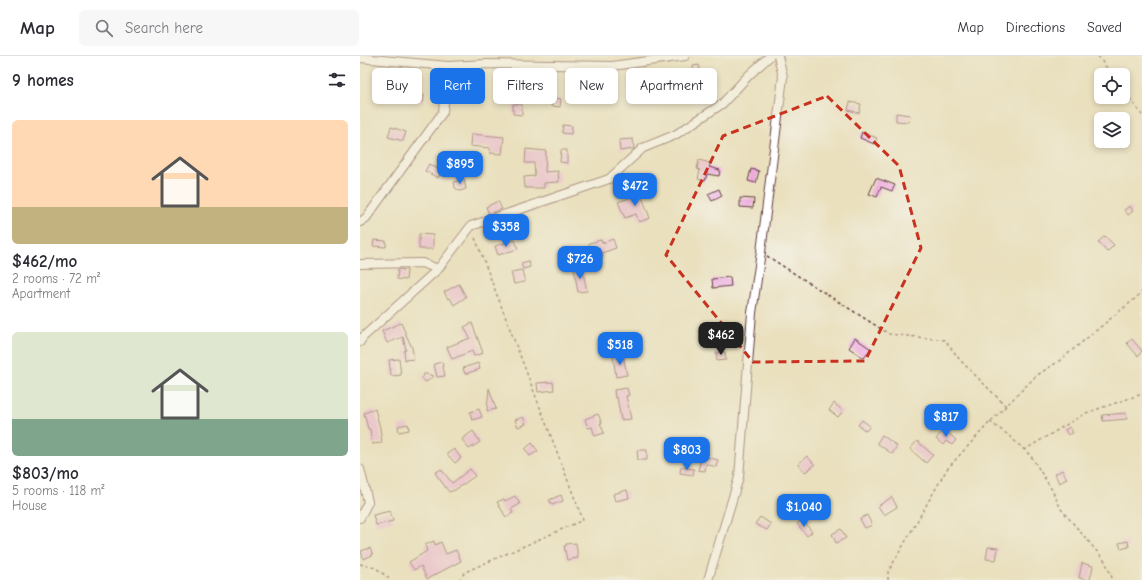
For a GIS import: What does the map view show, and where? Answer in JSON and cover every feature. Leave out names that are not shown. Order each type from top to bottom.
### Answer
[{"type":"street","points":[[360,58],[448,66],[487,64],[612,66],[685,56]]},
{"type":"street","points":[[361,338],[438,269],[471,226],[609,179],[643,148],[675,135],[722,104],[749,74],[770,56]]},
{"type":"street","points":[[708,580],[739,477],[752,313],[783,77],[778,56]]},
{"type":"street","points":[[360,222],[366,218],[443,112],[448,66]]},
{"type":"street","points":[[360,264],[422,263],[438,269]]},
{"type":"street","points":[[360,469],[368,502],[360,518]]},
{"type":"path","points":[[1098,56],[1107,68]]},
{"type":"path","points":[[1130,99],[1142,115]]},
{"type":"path","points":[[459,580],[465,572],[583,520],[471,226]]},
{"type":"path","points":[[761,252],[889,334],[945,340],[960,360],[1006,406]]},
{"type":"path","points":[[888,580],[888,572],[947,469],[990,422],[1036,376],[1059,361],[1137,297],[1142,291]]},
{"type":"path","points":[[1024,450],[1086,413],[1142,394]]},
{"type":"path","points":[[990,422],[1007,434],[1031,456],[1052,490],[1061,509],[1105,561],[1113,580]]},
{"type":"path","points":[[360,564],[376,568],[391,580]]},
{"type":"highlighted area","points":[[827,96],[899,166],[921,248],[865,361],[753,362],[666,255],[723,136]]},
{"type":"building","points":[[699,65],[700,68],[693,68],[693,66]]},
{"type":"building","points":[[422,95],[424,95],[422,102]]},
{"type":"building","points":[[557,99],[561,99],[560,107],[551,106],[551,104],[557,104]]},
{"type":"building","points":[[850,102],[861,104],[859,113],[848,110]]},
{"type":"building","points":[[513,104],[522,104],[522,115],[513,114]]},
{"type":"building","points":[[896,113],[910,115],[909,122],[896,121]]},
{"type":"building","points":[[563,125],[572,126],[571,134],[562,133]]},
{"type":"building","points":[[391,127],[406,132],[403,141],[388,137]]},
{"type":"building","points":[[862,132],[877,138],[874,144],[860,138]]},
{"type":"building","points":[[471,134],[504,137],[502,154],[490,153],[490,148],[470,146]]},
{"type":"building","points":[[633,139],[634,149],[620,151],[619,140]]},
{"type":"building","points":[[526,149],[546,151],[545,172],[558,171],[559,182],[544,183],[544,188],[525,188],[524,177],[535,176],[534,163],[525,163]]},
{"type":"building","points":[[561,150],[567,150],[567,163],[560,162]]},
{"type":"building","points":[[699,160],[710,163],[709,167],[720,170],[719,176],[707,174],[705,181],[698,179],[700,170],[697,169]]},
{"type":"building","points":[[429,164],[442,171],[438,178],[425,171]]},
{"type":"building","points":[[751,169],[759,171],[756,183],[748,181]]},
{"type":"building","points":[[876,178],[895,185],[892,191],[881,187],[877,197],[869,194]]},
{"type":"building","points":[[464,179],[466,189],[460,191],[455,188],[454,182]]},
{"type":"building","points":[[639,189],[650,218],[639,222],[636,214],[625,218],[618,202],[632,197],[630,192]]},
{"type":"building","points":[[719,189],[722,196],[712,201],[708,194]]},
{"type":"building","points":[[740,198],[754,199],[753,208],[740,207]]},
{"type":"building","points":[[498,201],[502,209],[489,214],[486,207]]},
{"type":"building","points":[[1130,206],[1133,211],[1128,215],[1124,210]]},
{"type":"building","points":[[419,234],[433,235],[433,249],[419,249]]},
{"type":"building","points":[[1105,236],[1114,245],[1107,252],[1098,242]]},
{"type":"building","points":[[613,239],[616,248],[602,253],[603,257],[594,260],[589,243],[601,240],[602,243]]},
{"type":"building","points":[[374,240],[386,241],[386,247],[373,246]]},
{"type":"building","points":[[515,240],[518,249],[498,255],[495,246]]},
{"type":"building","points":[[529,261],[530,267],[523,269],[521,263]]},
{"type":"building","points":[[582,268],[587,291],[578,292],[574,269]]},
{"type":"building","points":[[398,269],[407,270],[406,280],[397,279]]},
{"type":"building","points":[[522,270],[525,282],[514,284],[511,272]]},
{"type":"building","points":[[730,277],[731,286],[713,288],[712,279]]},
{"type":"building","points":[[459,284],[466,297],[454,305],[444,292]]},
{"type":"building","points":[[401,323],[412,348],[414,359],[405,360],[404,351],[406,350],[403,337],[387,343],[382,331]]},
{"type":"building","points":[[472,323],[483,353],[474,356],[472,351],[452,359],[447,347],[470,338],[464,327]]},
{"type":"building","points":[[855,338],[871,349],[864,358],[849,348]]},
{"type":"building","points":[[1132,339],[1142,351],[1138,356],[1127,343]]},
{"type":"building","points":[[725,352],[726,360],[717,361],[716,353]]},
{"type":"building","points":[[623,355],[627,375],[616,377],[613,356]]},
{"type":"building","points":[[399,359],[401,375],[391,376],[389,360]]},
{"type":"building","points":[[442,362],[445,376],[437,377],[434,364]]},
{"type":"building","points":[[478,363],[480,369],[465,374],[463,368]]},
{"type":"building","points":[[424,374],[434,376],[426,382],[422,379]]},
{"type":"building","points":[[553,382],[554,390],[538,392],[537,383]]},
{"type":"building","points":[[489,388],[496,409],[487,411]]},
{"type":"building","points":[[627,388],[629,395],[626,396],[631,419],[621,420],[617,397],[615,398],[614,390]]},
{"type":"building","points":[[834,403],[843,411],[838,417],[829,410]]},
{"type":"building","points":[[375,409],[382,443],[372,444],[370,429],[368,429],[364,413]]},
{"type":"building","points":[[479,409],[482,417],[472,420],[470,412]]},
{"type":"building","points":[[1126,413],[1127,419],[1103,421],[1102,415]]},
{"type":"building","points":[[598,414],[604,433],[595,436],[592,427],[588,428],[585,419]]},
{"type":"building","points":[[523,417],[526,424],[518,427],[515,420]]},
{"type":"building","points":[[862,420],[870,426],[866,431],[858,425]]},
{"type":"building","points":[[408,424],[409,430],[399,432],[398,426]]},
{"type":"building","points":[[1070,427],[1073,433],[1068,435],[1065,430]]},
{"type":"building","points":[[944,429],[956,440],[952,445],[946,441],[943,445],[936,439]]},
{"type":"building","points":[[473,431],[480,442],[469,449],[462,439]]},
{"type":"building","points":[[882,435],[897,446],[892,454],[877,443]]},
{"type":"building","points":[[917,441],[933,455],[926,463],[910,449]]},
{"type":"building","points":[[532,443],[538,451],[530,456],[525,449]]},
{"type":"building","points":[[454,449],[461,458],[455,463],[447,454]]},
{"type":"building","points":[[637,450],[647,450],[647,460],[638,460]]},
{"type":"building","points":[[702,456],[718,460],[716,467],[706,464],[705,471],[698,470]]},
{"type":"building","points":[[807,456],[815,465],[805,472],[798,464]]},
{"type":"building","points":[[681,467],[694,469],[693,475],[680,473]]},
{"type":"building","points":[[441,469],[452,483],[470,469],[475,476],[455,490],[449,492],[435,473]]},
{"type":"building","points":[[1062,470],[1067,479],[1059,483],[1055,474]]},
{"type":"building","points":[[627,490],[629,498],[615,501],[613,494]]},
{"type":"building","points":[[561,495],[563,501],[552,505],[549,500]]},
{"type":"building","points":[[515,496],[520,504],[511,509],[513,513],[506,517],[497,502],[504,499],[505,501]]},
{"type":"building","points":[[892,497],[897,507],[884,515],[878,506]]},
{"type":"building","points":[[390,511],[393,521],[376,525],[373,515]]},
{"type":"building","points":[[867,515],[872,525],[865,528],[860,519]]},
{"type":"building","points":[[760,517],[771,524],[767,530],[755,524]]},
{"type":"building","points":[[802,519],[812,532],[807,536],[797,524]]},
{"type":"building","points":[[841,529],[846,538],[836,543],[832,534]]},
{"type":"building","points":[[434,541],[435,545],[441,542],[446,554],[456,550],[461,561],[427,579],[421,566],[414,570],[409,562],[427,551],[425,545]]},
{"type":"building","points":[[1128,541],[1129,547],[1121,549],[1119,543]]},
{"type":"building","points":[[576,543],[578,558],[567,560],[564,546],[566,546],[566,544]]},
{"type":"building","points":[[988,547],[998,548],[996,560],[986,559]]},
{"type":"building","points":[[370,548],[373,555],[363,559],[361,551]]},
{"type":"building","points":[[1082,563],[1093,566],[1090,580],[1079,578]]}]
